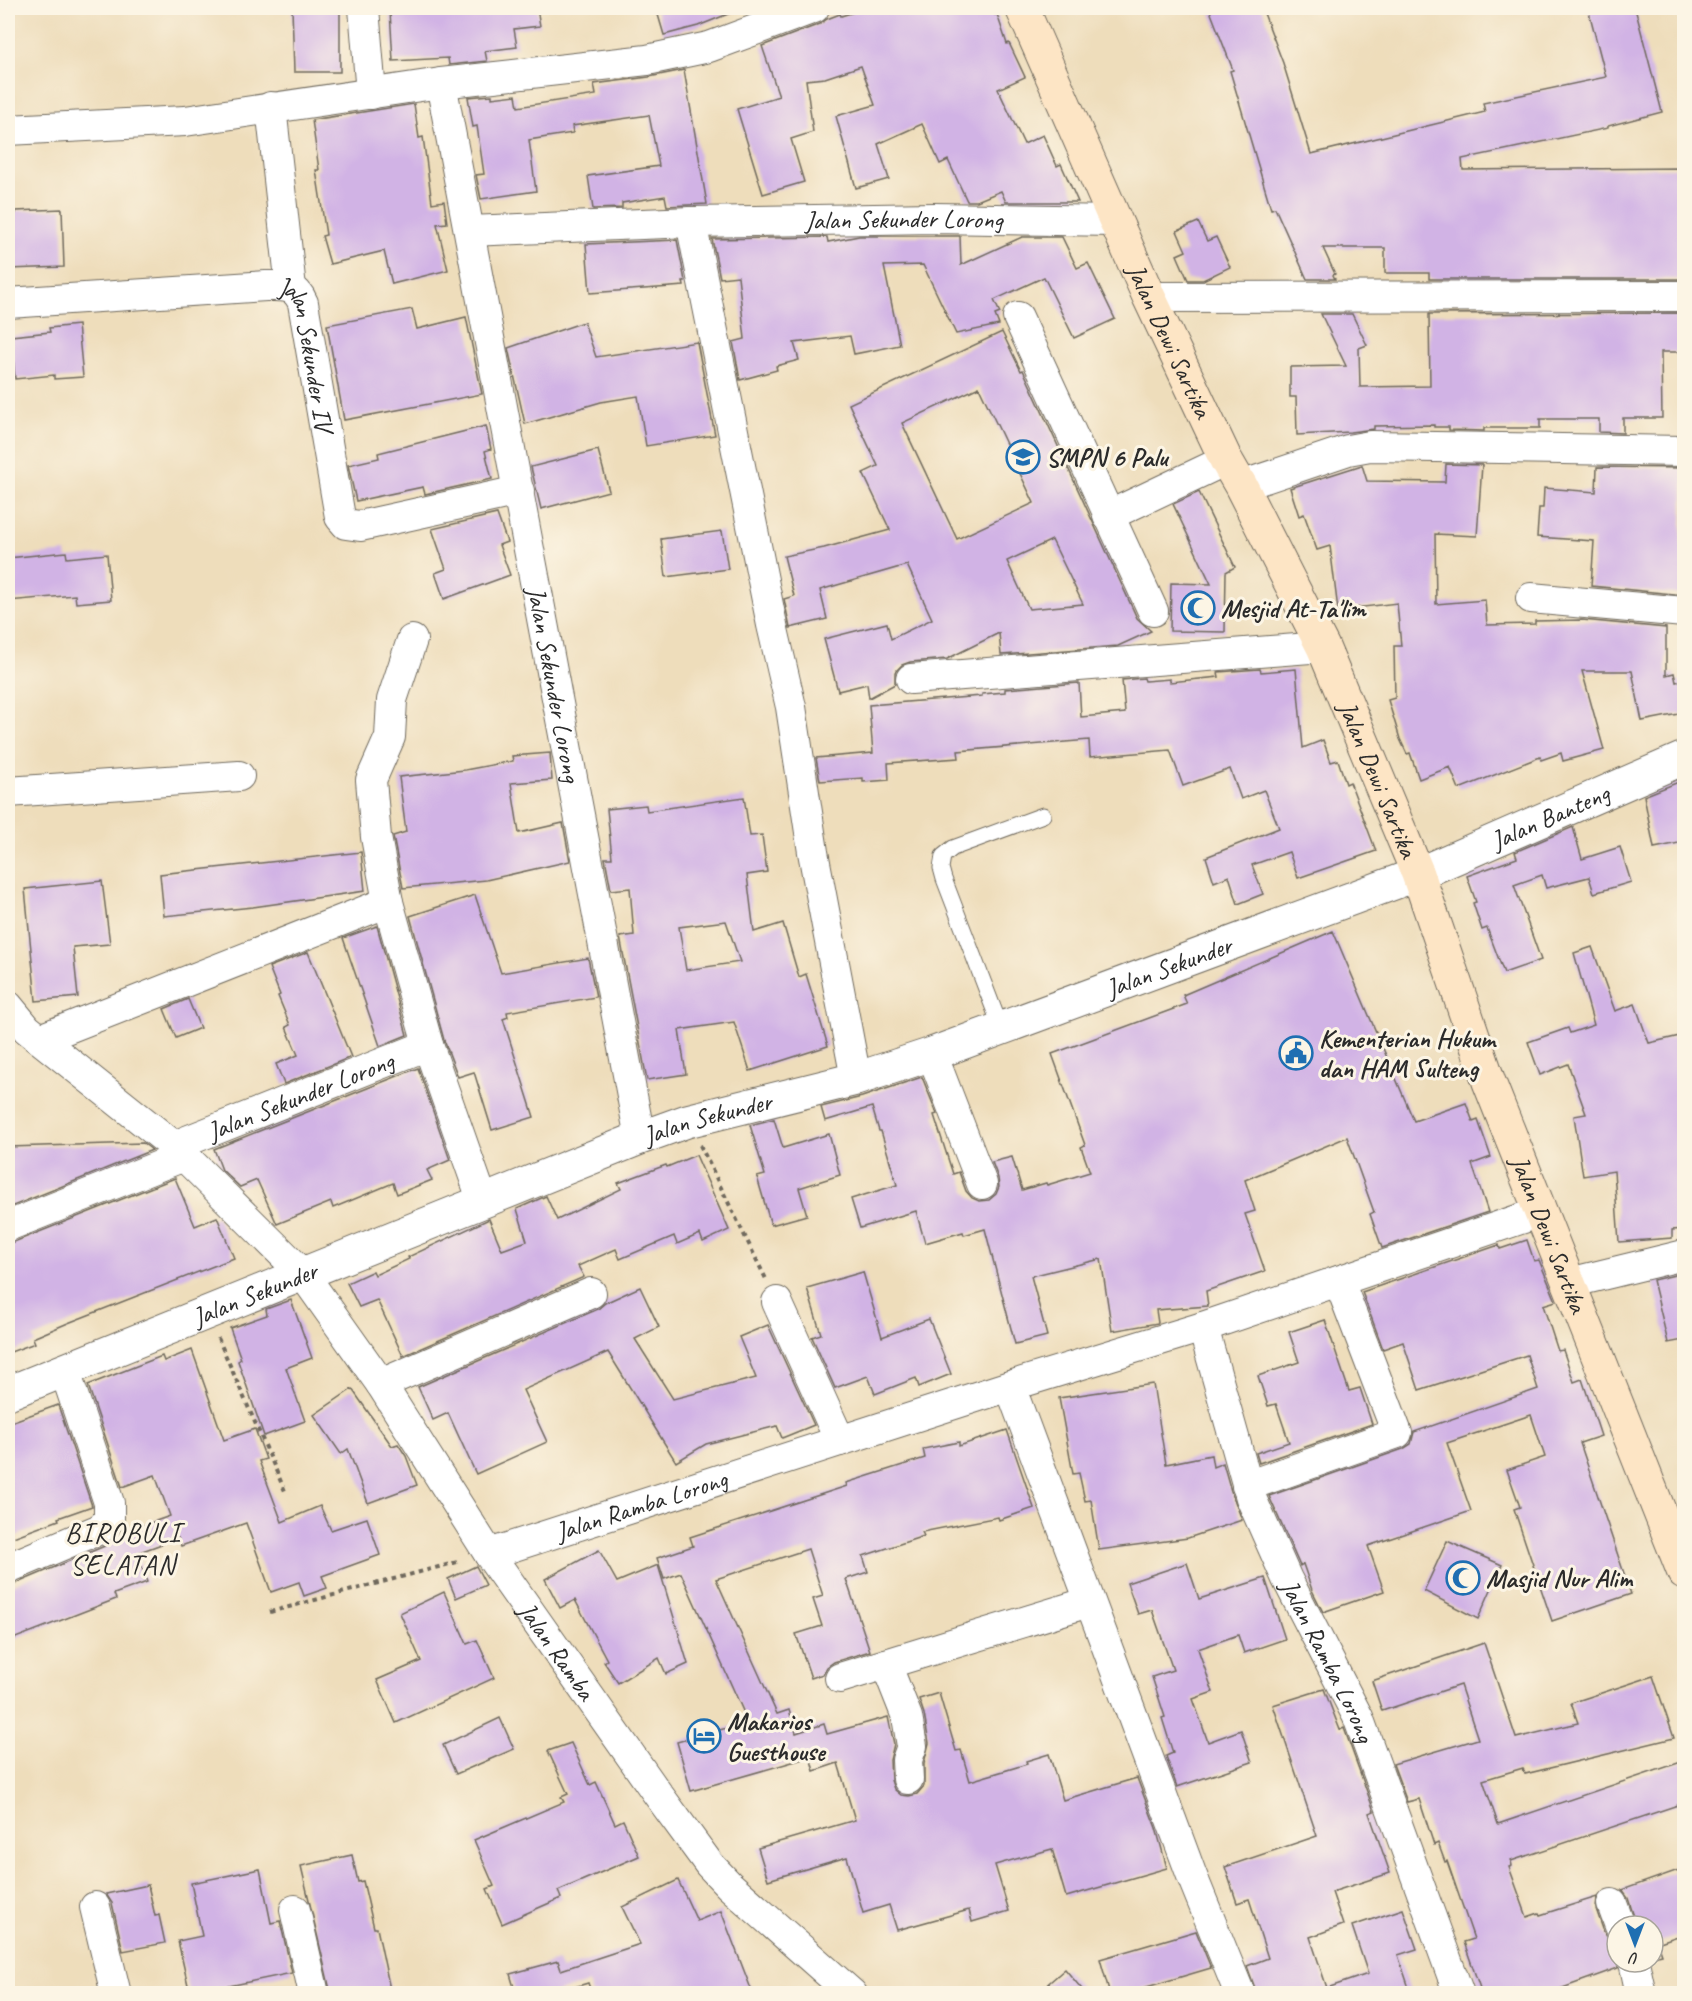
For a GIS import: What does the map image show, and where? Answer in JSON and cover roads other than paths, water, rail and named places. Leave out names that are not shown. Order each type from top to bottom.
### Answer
[{"type":"main road","name":"Jalan Dewi Sartika","points":[[1022,8],[1149,297],[1234,473],[1323,647],[1418,874],[1489,1082],[1684,1573]]},
{"type":"street","points":[[364,8],[371,94]]},
{"type":"street","points":[[8,130],[185,121],[441,83],[647,60],[691,52],[814,8]]},
{"type":"street","name":"Jalan Sekunder Lorong","points":[[441,83],[640,1138]]},
{"type":"street","points":[[271,107],[291,288]]},
{"type":"street","name":"Jalan Sekunder Lorong","points":[[470,231],[691,222],[934,218],[1115,221]]},
{"type":"street","points":[[691,222],[772,625],[791,707],[813,852],[856,1079]]},
{"type":"street","name":"Jalan Sekunder IV","points":[[8,303],[266,286],[291,288],[299,294],[303,303],[340,517],[346,524],[360,526],[519,491]]},
{"type":"street","points":[[1149,297],[1684,296]]},
{"type":"street","points":[[1018,317],[1153,611]]},
{"type":"street","points":[[1108,516],[1234,473],[1370,446],[1684,451]]},
{"type":"street","points":[[1530,598],[1684,612]]},
{"type":"street","name":"Jalan Sekunder Lorong","points":[[412,640],[392,700],[390,737],[370,780],[376,837],[388,902],[428,1045],[483,1202]]},
{"type":"street","points":[[911,679],[1323,647]]},
{"type":"street","name":"Jalan Banteng","points":[[1418,874],[1684,758]]},
{"type":"street","points":[[8,792],[239,776]]},
{"type":"street","name":"Jalan Sekunder","points":[[8,1393],[640,1138],[687,1121],[856,1079],[932,1054],[1418,874]]},
{"type":"street","points":[[40,1039],[388,902]]},
{"type":"street","name":"Jalan Sekunder Lorong","points":[[8,1006],[18,1021],[179,1151],[303,1274]]},
{"type":"street","name":"Jalan Sekunder Lorong","points":[[8,1226],[428,1045]]},
{"type":"street","points":[[932,1054],[982,1184]]},
{"type":"street","name":"Jalan Ramba Lorong","points":[[489,1554],[1010,1386],[1203,1328],[1541,1212]]},
{"type":"street","points":[[1569,1283],[1684,1255]]},
{"type":"street","name":"Jalan Ramba","points":[[303,1274],[381,1384],[489,1554],[709,1864],[729,1885],[852,1994]]},
{"type":"street","points":[[1247,1486],[1397,1433],[1339,1281]]},
{"type":"street","points":[[381,1384],[591,1293]]},
{"type":"street","points":[[777,1302],[840,1441]]},
{"type":"street","name":"Jalan Ramba Lorong","points":[[1203,1328],[1247,1486],[1263,1528],[1358,1717],[1459,1994]]},
{"type":"street","points":[[8,1569],[100,1529],[109,1520],[109,1503],[65,1371]]},
{"type":"street","points":[[1010,1386],[1192,1876],[1240,1994]]},
{"type":"street","points":[[840,1678],[1089,1602]]},
{"type":"street","points":[[886,1664],[907,1717],[912,1746],[907,1760],[908,1779]]},
{"type":"street","points":[[95,1907],[116,1994]]},
{"type":"street","points":[[295,1910],[314,1994]]},
{"type":"street","points":[[1637,1974],[1641,1994]]},
{"type":"lane","points":[[1001,1028],[944,879],[941,868],[942,856],[953,848],[1043,815]]},
{"type":"place","name":"SMPN 6 Palu","points":[[1023,457]]},
{"type":"place","name":"Mesjid At-Ta'lim","points":[[1198,608]]},
{"type":"place","name":"Kementerian Hukum dan HAM Sulteng","points":[[1296,1053]]},
{"type":"place","name":"Masjid Nur Alim","points":[[1463,1578]]},
{"type":"place","name":"Makarios Guesthouse","points":[[704,1736]]},
{"type":"district","name":"BIROBULI SELATAN","points":[[123,1548]]}]
